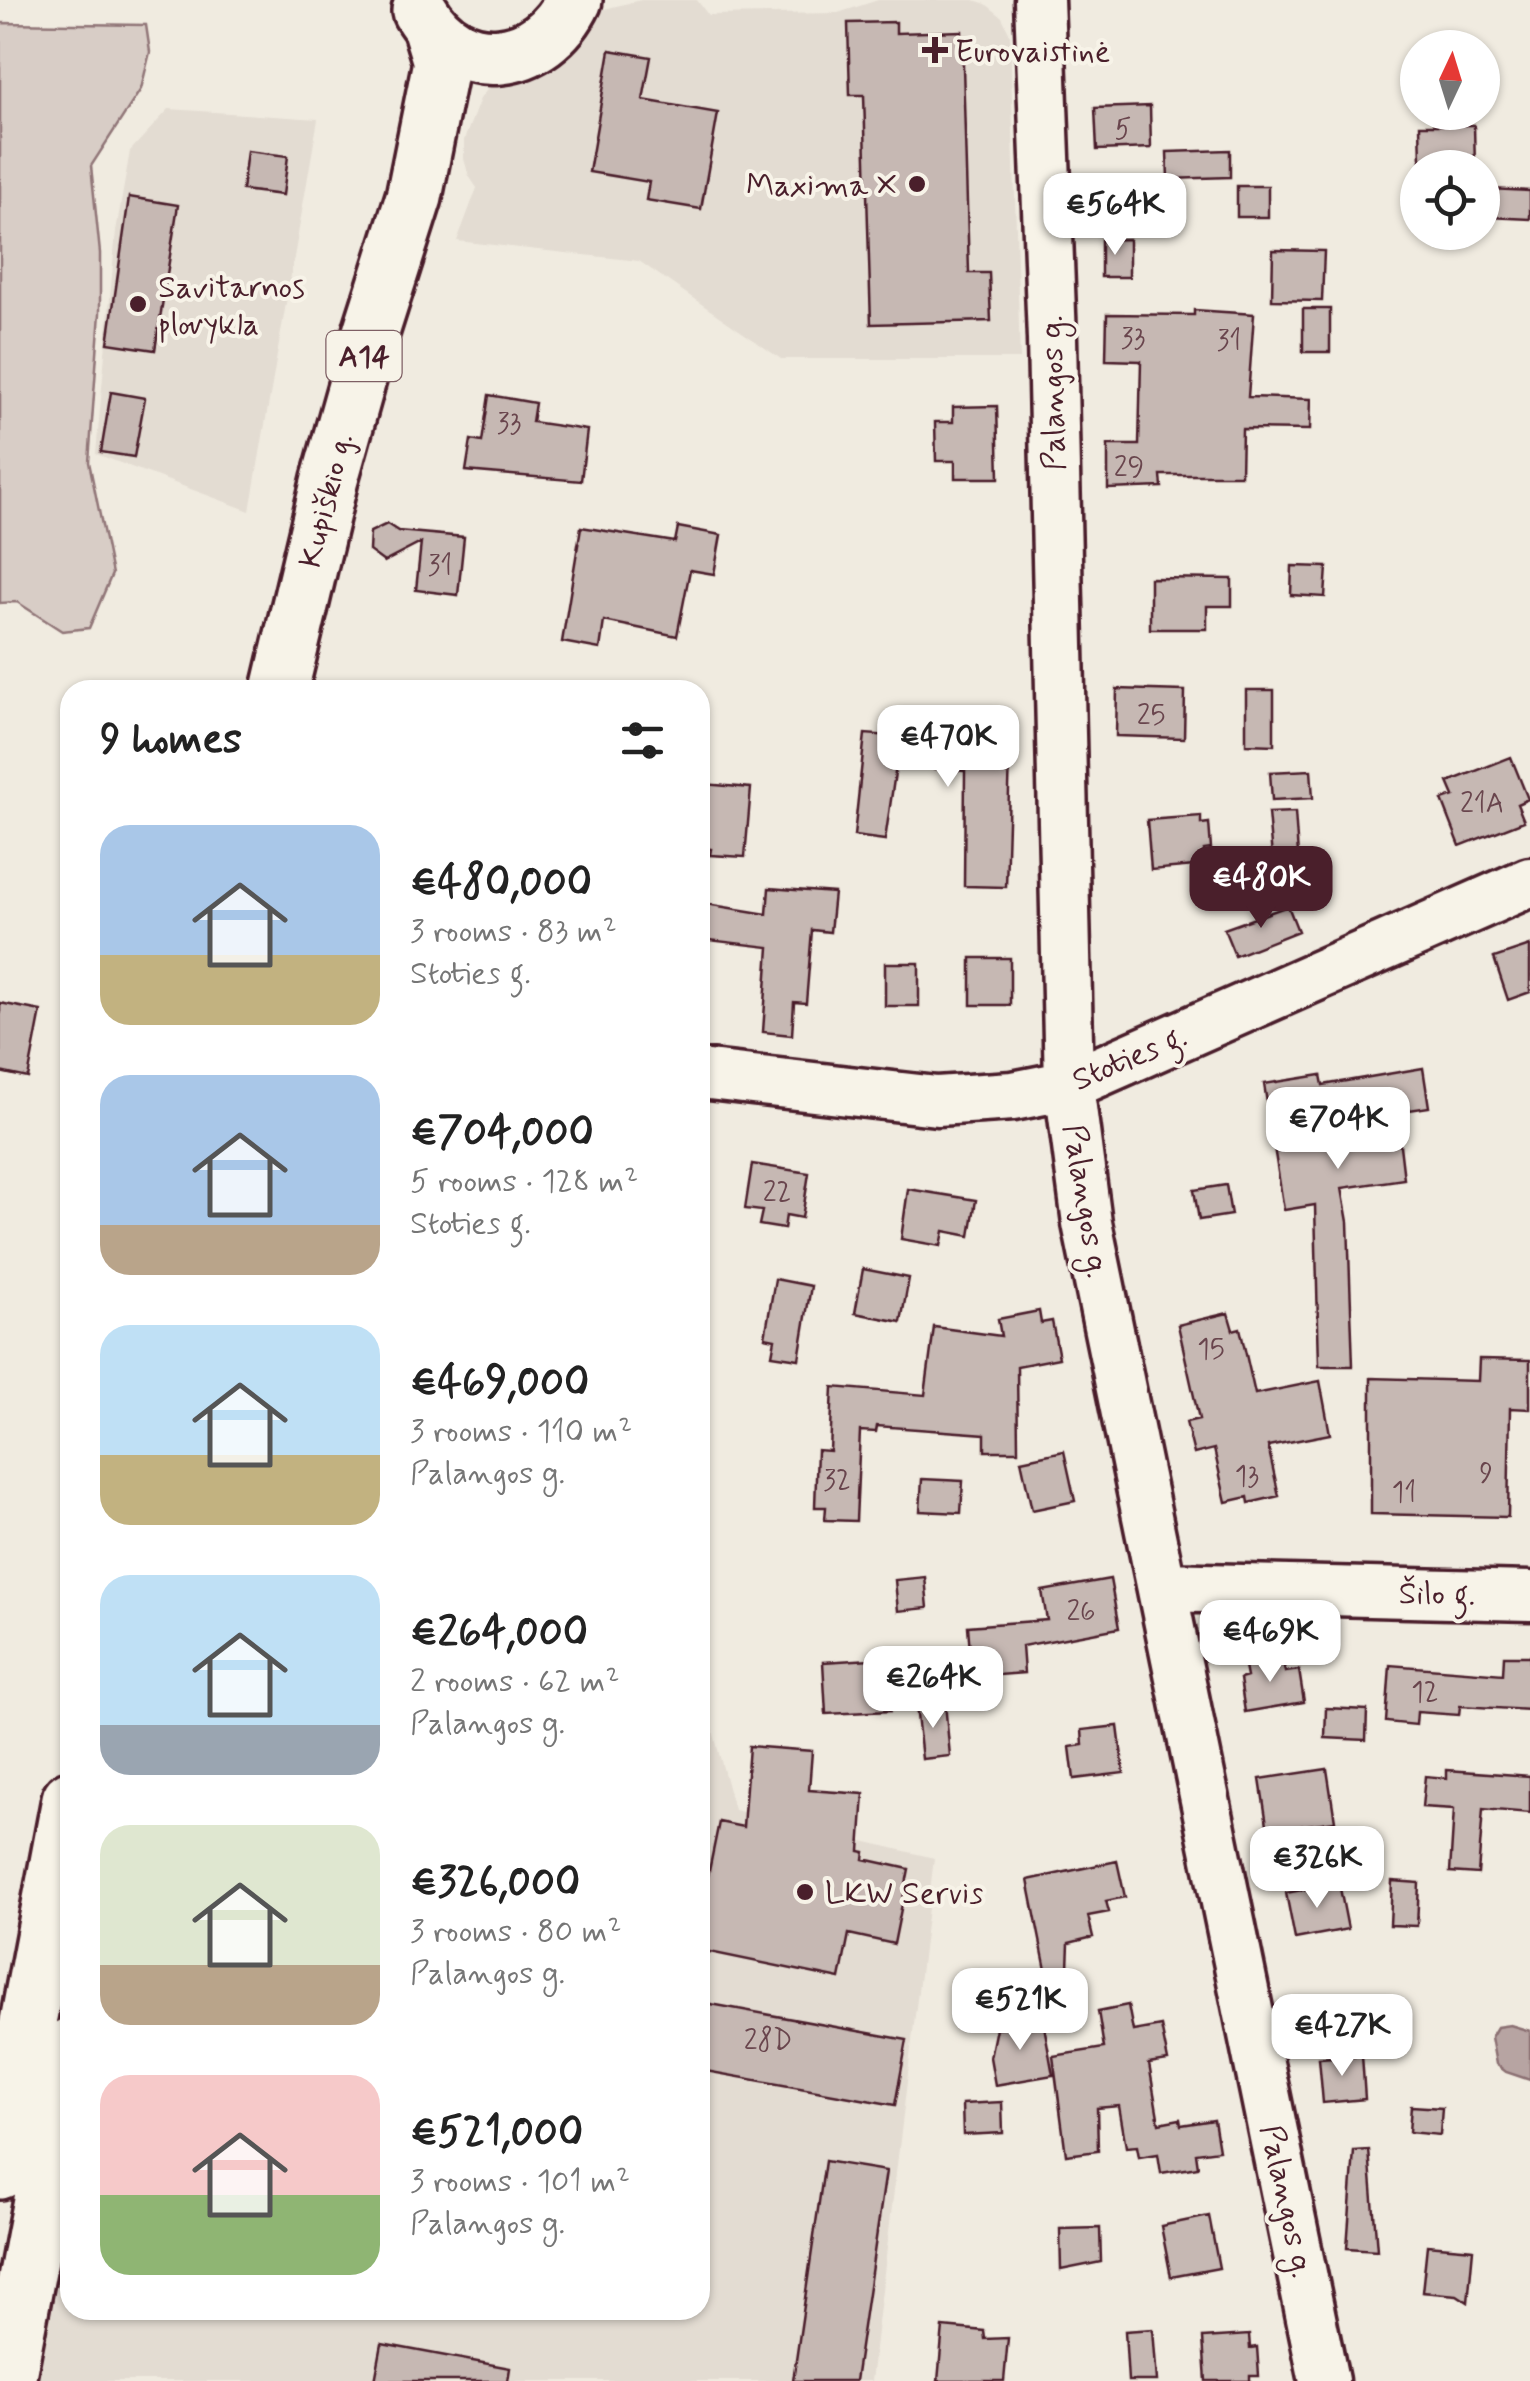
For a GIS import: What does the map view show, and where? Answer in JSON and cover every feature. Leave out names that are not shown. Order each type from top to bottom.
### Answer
[{"type":"highway","name":"Kupiškio g.","points":[[414,197],[478,75],[551,36],[574,0]]},
{"type":"highway","name":"Kupiškio g.","points":[[282,680],[340,441],[414,197],[441,62],[417,10]]},
{"type":"highway","points":[[417,10],[446,42],[465,52],[508,56]]},
{"type":"highway","points":[[0,2171],[60,1856]]},
{"type":"highway","points":[[7,2381],[60,2099]]},
{"type":"street","name":"Palangos g.","points":[[1039,0],[1051,320],[1069,1084],[1087,1223],[1324,2381]]},
{"type":"street","name":"Stoties g.","points":[[710,1075],[937,1101],[1013,1096],[1069,1084],[1530,882]]},
{"type":"street","name":"Šilo g.","points":[[1164,1587],[1530,1596]]},
{"type":"shaded area","points":[[641,0],[697,0],[708,15],[838,13],[878,0],[974,0],[1002,17],[1010,34],[1020,359],[781,359],[639,261],[457,241],[477,188],[464,159],[464,140],[480,99],[489,87],[600,10]]},
{"type":"shaded area","points":[[0,23],[146,25],[150,52],[141,89],[91,166],[100,253],[100,313],[89,462],[112,574],[89,628],[62,631],[17,602],[0,603]]},
{"type":"shaded area","points":[[169,109],[318,119],[250,511],[96,454],[116,231],[130,151]]},
{"type":"shaded area","points":[[710,1723],[734,1810],[934,1858],[871,2381],[18,2381],[60,2157],[60,2320],[710,2320]]},
{"type":"shaded area","points":[[1510,2025],[1530,2031],[1530,2080],[1496,2064],[1491,2037],[1497,2027]]},
{"type":"building","name":"Maxima X","points":[[896,22],[896,33],[962,31],[969,273],[989,273],[991,321],[871,324],[864,95],[850,95],[848,23]]},
{"type":"building","points":[[610,50],[651,57],[643,100],[718,113],[701,209],[646,200],[649,182],[589,172]]},
{"type":"building","points":[[1150,106],[1151,148],[1097,150],[1095,108]]},
{"type":"building","points":[[1420,130],[1474,130],[1475,150],[1421,150]]},
{"type":"building","points":[[1230,150],[1230,177],[1168,179],[1167,152]]},
{"type":"building","points":[[247,151],[288,156],[283,195],[242,190]]},
{"type":"building","points":[[1237,186],[1268,186],[1268,217],[1237,217]]},
{"type":"building","points":[[1500,190],[1530,191],[1530,219],[1500,218]]},
{"type":"building","points":[[129,197],[178,205],[155,350],[108,343]]},
{"type":"building","points":[[1129,239],[1129,277],[1101,277],[1101,240]]},
{"type":"building","points":[[1273,250],[1324,251],[1322,301],[1272,300]]},
{"type":"building","points":[[1303,309],[1330,309],[1330,352],[1303,352]]},
{"type":"building","points":[[1194,310],[1254,314],[1248,397],[1311,399],[1310,430],[1242,429],[1241,475],[1161,475],[1162,487],[1108,489],[1108,445],[1139,445],[1141,361],[1106,360],[1107,314],[1194,315]]},
{"type":"building","points":[[111,392],[145,398],[134,457],[101,452]]},
{"type":"building","points":[[489,395],[535,403],[532,422],[587,430],[581,481],[466,471],[471,440],[482,442]]},
{"type":"building","points":[[997,406],[999,478],[955,478],[955,461],[936,461],[935,422],[953,422],[953,407]]},
{"type":"building","points":[[387,524],[398,531],[464,537],[458,595],[416,590],[421,543],[384,562],[369,551],[370,532]]},
{"type":"building","points":[[581,527],[675,542],[678,527],[721,535],[714,574],[690,570],[677,636],[604,621],[600,649],[562,642]]},
{"type":"building","points":[[1292,566],[1327,567],[1325,597],[1291,595]]},
{"type":"building","points":[[1150,578],[1232,579],[1232,606],[1207,606],[1207,629],[1150,629]]},
{"type":"building","points":[[1117,689],[1185,691],[1184,738],[1116,736]]},
{"type":"building","points":[[1246,690],[1274,690],[1274,745],[1246,744]]},
{"type":"building","points":[[947,724],[1011,724],[1006,887],[964,886],[965,771],[896,766],[885,840],[854,836],[865,734],[946,740]]},
{"type":"building","points":[[1511,757],[1528,799],[1517,804],[1524,821],[1460,846],[1442,800],[1454,796],[1448,782]]},
{"type":"building","points":[[1311,770],[1313,798],[1272,800],[1270,772]]},
{"type":"building","points":[[710,785],[751,788],[745,857],[710,855]]},
{"type":"building","points":[[1295,812],[1298,855],[1272,857],[1268,813]]},
{"type":"building","points":[[1201,816],[1201,824],[1209,823],[1211,849],[1204,850],[1205,865],[1151,870],[1147,820]]},
{"type":"building","points":[[769,888],[834,893],[830,932],[812,930],[806,1003],[794,1002],[792,1035],[763,1032],[769,947],[710,940],[710,905],[767,914]]},
{"type":"building","points":[[1288,906],[1298,931],[1235,956],[1224,929]]},
{"type":"building","points":[[1530,946],[1530,992],[1508,1000],[1494,958]]},
{"type":"building","points":[[971,958],[1010,958],[1010,1005],[971,1005]]},
{"type":"building","points":[[885,963],[919,963],[919,1006],[885,1006]]},
{"type":"building","points":[[0,1003],[41,1011],[28,1078],[0,1072]]},
{"type":"building","points":[[1423,1068],[1429,1107],[1396,1112],[1404,1179],[1342,1188],[1348,1222],[1353,1366],[1319,1366],[1315,1205],[1284,1210],[1264,1084],[1321,1075],[1323,1085]]},
{"type":"building","points":[[752,1164],[809,1173],[802,1218],[786,1215],[784,1229],[759,1225],[762,1211],[745,1209]]},
{"type":"building","points":[[1226,1185],[1231,1215],[1199,1220],[1194,1190]]},
{"type":"building","points":[[908,1189],[976,1200],[970,1236],[944,1231],[941,1246],[901,1239]]},
{"type":"building","points":[[863,1269],[909,1278],[901,1322],[855,1313]]},
{"type":"building","points":[[775,1279],[811,1286],[799,1359],[772,1355],[775,1339],[765,1337]]},
{"type":"building","points":[[1039,1311],[1041,1323],[1052,1321],[1059,1358],[1017,1366],[1018,1451],[985,1451],[985,1434],[877,1426],[876,1432],[860,1431],[856,1521],[825,1520],[826,1507],[815,1507],[817,1450],[830,1451],[833,1387],[925,1395],[934,1327],[1001,1336],[998,1319]]},
{"type":"building","points":[[1228,1313],[1233,1330],[1240,1328],[1255,1394],[1320,1381],[1330,1434],[1268,1446],[1279,1496],[1249,1503],[1248,1497],[1226,1502],[1214,1449],[1194,1454],[1186,1422],[1199,1419],[1178,1325]]},
{"type":"building","points":[[1479,1359],[1530,1360],[1530,1409],[1510,1408],[1508,1517],[1371,1514],[1371,1378],[1478,1381]]},
{"type":"building","points":[[1064,1451],[1075,1501],[1032,1510],[1021,1460]]},
{"type":"building","points":[[922,1479],[963,1481],[961,1513],[920,1511]]},
{"type":"building","points":[[925,1577],[928,1608],[898,1611],[895,1580]]},
{"type":"building","points":[[1110,1579],[1119,1628],[1022,1646],[1024,1673],[972,1677],[968,1626],[1047,1620],[1042,1591]]},
{"type":"building","points":[[1282,1655],[1285,1672],[1299,1670],[1304,1702],[1245,1712],[1240,1679],[1247,1677],[1244,1662]]},
{"type":"building","points":[[1504,1656],[1530,1656],[1530,1710],[1460,1706],[1459,1715],[1417,1712],[1416,1725],[1386,1722],[1390,1665],[1503,1674]]},
{"type":"building","points":[[887,1658],[890,1711],[826,1714],[823,1662]]},
{"type":"building","points":[[945,1703],[950,1756],[922,1759],[916,1706]]},
{"type":"building","points":[[1326,1708],[1367,1710],[1366,1740],[1325,1738]]},
{"type":"building","points":[[1118,1726],[1124,1773],[1074,1779],[1070,1747],[1083,1745],[1082,1730]]},
{"type":"building","name":"LKW Servis","points":[[749,1746],[812,1751],[809,1790],[864,1794],[860,1851],[865,1852],[864,1859],[909,1869],[894,1944],[849,1934],[840,1979],[710,1952],[710,1866],[719,1822],[743,1827]]},
{"type":"building","points":[[1327,1769],[1335,1821],[1268,1831],[1260,1779]]},
{"type":"building","points":[[1447,1770],[1530,1776],[1530,1813],[1483,1809],[1478,1874],[1450,1872],[1454,1809],[1422,1807],[1425,1776],[1447,1778]]},
{"type":"building","points":[[1117,1861],[1125,1897],[1106,1901],[1109,1912],[1088,1916],[1093,1937],[1069,1943],[1066,2019],[1056,2020],[1028,1880]]},
{"type":"building","points":[[1392,1881],[1419,1883],[1417,1926],[1390,1925]]},
{"type":"building","points":[[1339,1883],[1348,1929],[1295,1939],[1286,1893]]},
{"type":"building","points":[[710,2004],[907,2040],[895,2105],[710,2072]]},
{"type":"building","points":[[1128,2005],[1133,2031],[1161,2026],[1168,2061],[1149,2064],[1159,2123],[1180,2119],[1181,2125],[1214,2120],[1219,2150],[1196,2153],[1198,2167],[1161,2173],[1158,2154],[1139,2157],[1137,2146],[1126,2147],[1119,2106],[1097,2108],[1098,2151],[1066,2155],[1053,2056],[1104,2048],[1098,2011]]},
{"type":"building","points":[[1043,2020],[1053,2075],[995,2085],[990,2057],[996,2028]]},
{"type":"building","points":[[1362,2055],[1365,2099],[1323,2103],[1319,2058]]},
{"type":"building","points":[[1002,2102],[1003,2133],[963,2135],[962,2104]]},
{"type":"building","points":[[1411,2106],[1442,2108],[1440,2135],[1409,2132]]},
{"type":"building","points":[[1369,2150],[1377,2250],[1347,2248],[1354,2151]]},
{"type":"building","points":[[825,2161],[886,2171],[855,2381],[793,2381]]},
{"type":"building","points":[[1209,2216],[1219,2268],[1171,2277],[1161,2226]]},
{"type":"building","points":[[1100,2228],[1101,2262],[1061,2270],[1060,2229]]},
{"type":"building","points":[[1427,2245],[1473,2249],[1468,2302],[1457,2295],[1422,2292]]},
{"type":"building","points":[[943,2327],[984,2331],[985,2339],[1008,2338],[1004,2381],[938,2381]]},
{"type":"building","points":[[1153,2329],[1157,2381],[1128,2381],[1125,2331]]},
{"type":"building","points":[[1249,2335],[1250,2348],[1257,2347],[1259,2376],[1250,2376],[1250,2381],[1206,2381],[1203,2338]]},
{"type":"building","points":[[382,2344],[510,2368],[508,2381],[375,2381]]},
{"type":"place","name":"Eurovaistinė","points":[[935,50]]},
{"type":"place","name":"Maxima X","points":[[917,184]]},
{"type":"place","name":"Savitarnos plovykla","points":[[138,304]]},
{"type":"place","name":"LKW Servis","points":[[805,1892]]}]
